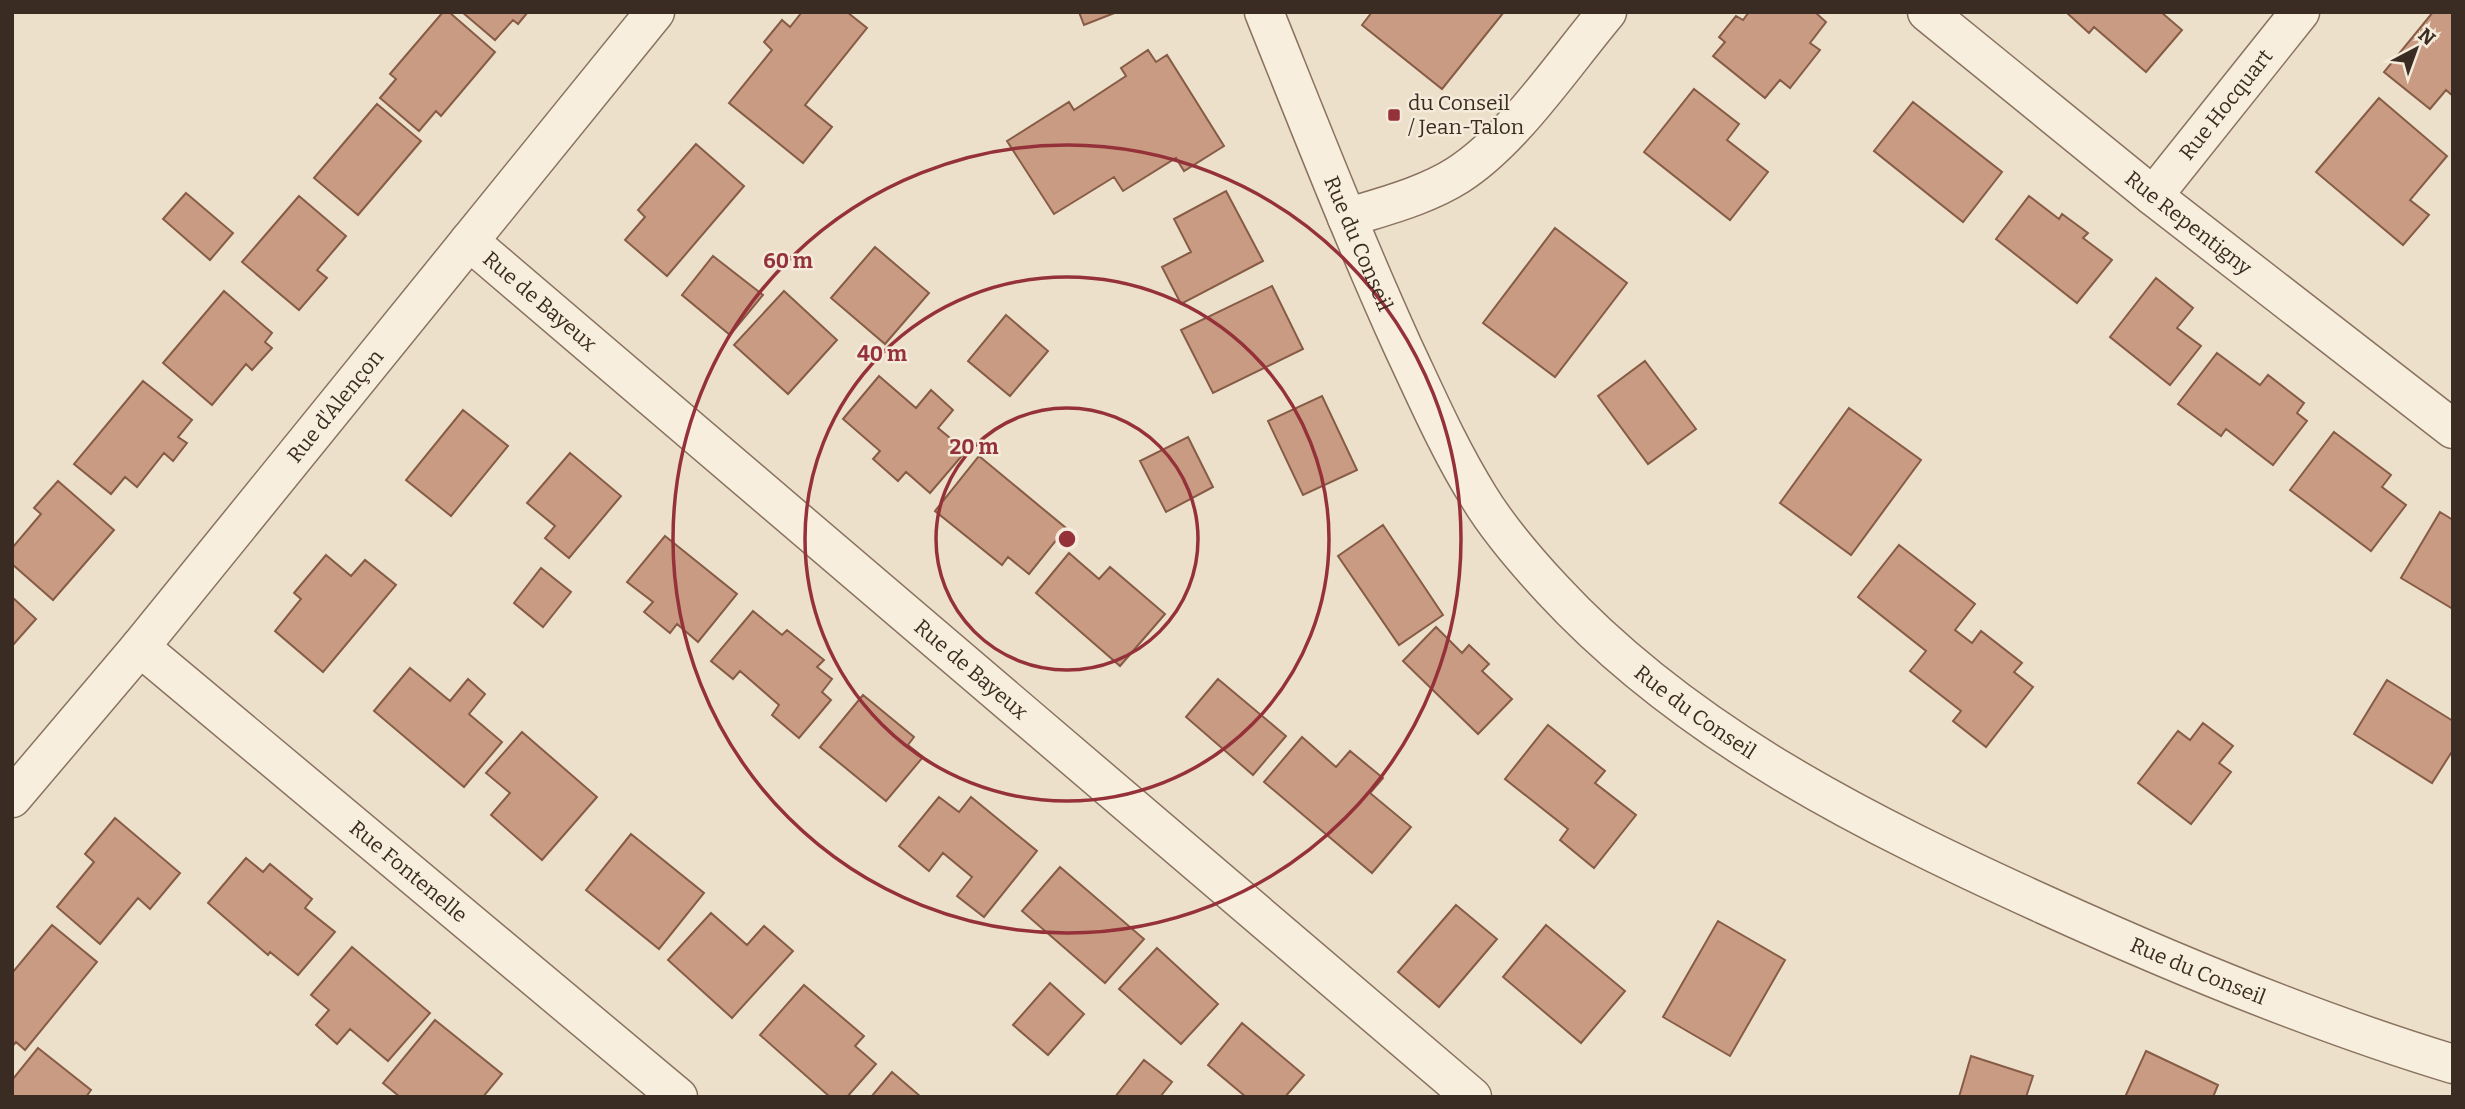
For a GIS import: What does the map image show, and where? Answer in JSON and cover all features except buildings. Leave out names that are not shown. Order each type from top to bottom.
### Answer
[{"type":"street","name":"Rue d'Alençon","points":[[12,798],[141,647],[655,12]]},
{"type":"street","name":"Rue du Conseil","points":[[1264,12],[1347,218],[1440,428],[1480,500],[1531,567],[1577,616],[1634,667],[1699,719],[1779,770],[1864,818],[2035,901],[2231,984],[2341,1026],[2453,1064]]},
{"type":"street","points":[[1347,218],[1419,195],[1458,175],[1496,144],[1607,12]]},
{"type":"street","name":"Rue Repentigny","points":[[1927,12],[2152,196],[2453,429]]},
{"type":"street","name":"Rue Hocquart","points":[[2152,196],[2300,12]]},
{"type":"street","name":"Rue de Bayeux","points":[[469,241],[1472,1097]]},
{"type":"street","name":"Rue Fontenelle","points":[[141,647],[678,1097]]},
{"type":"place","name":"du Conseil / Jean-Talon","points":[[1394,115]]}]
